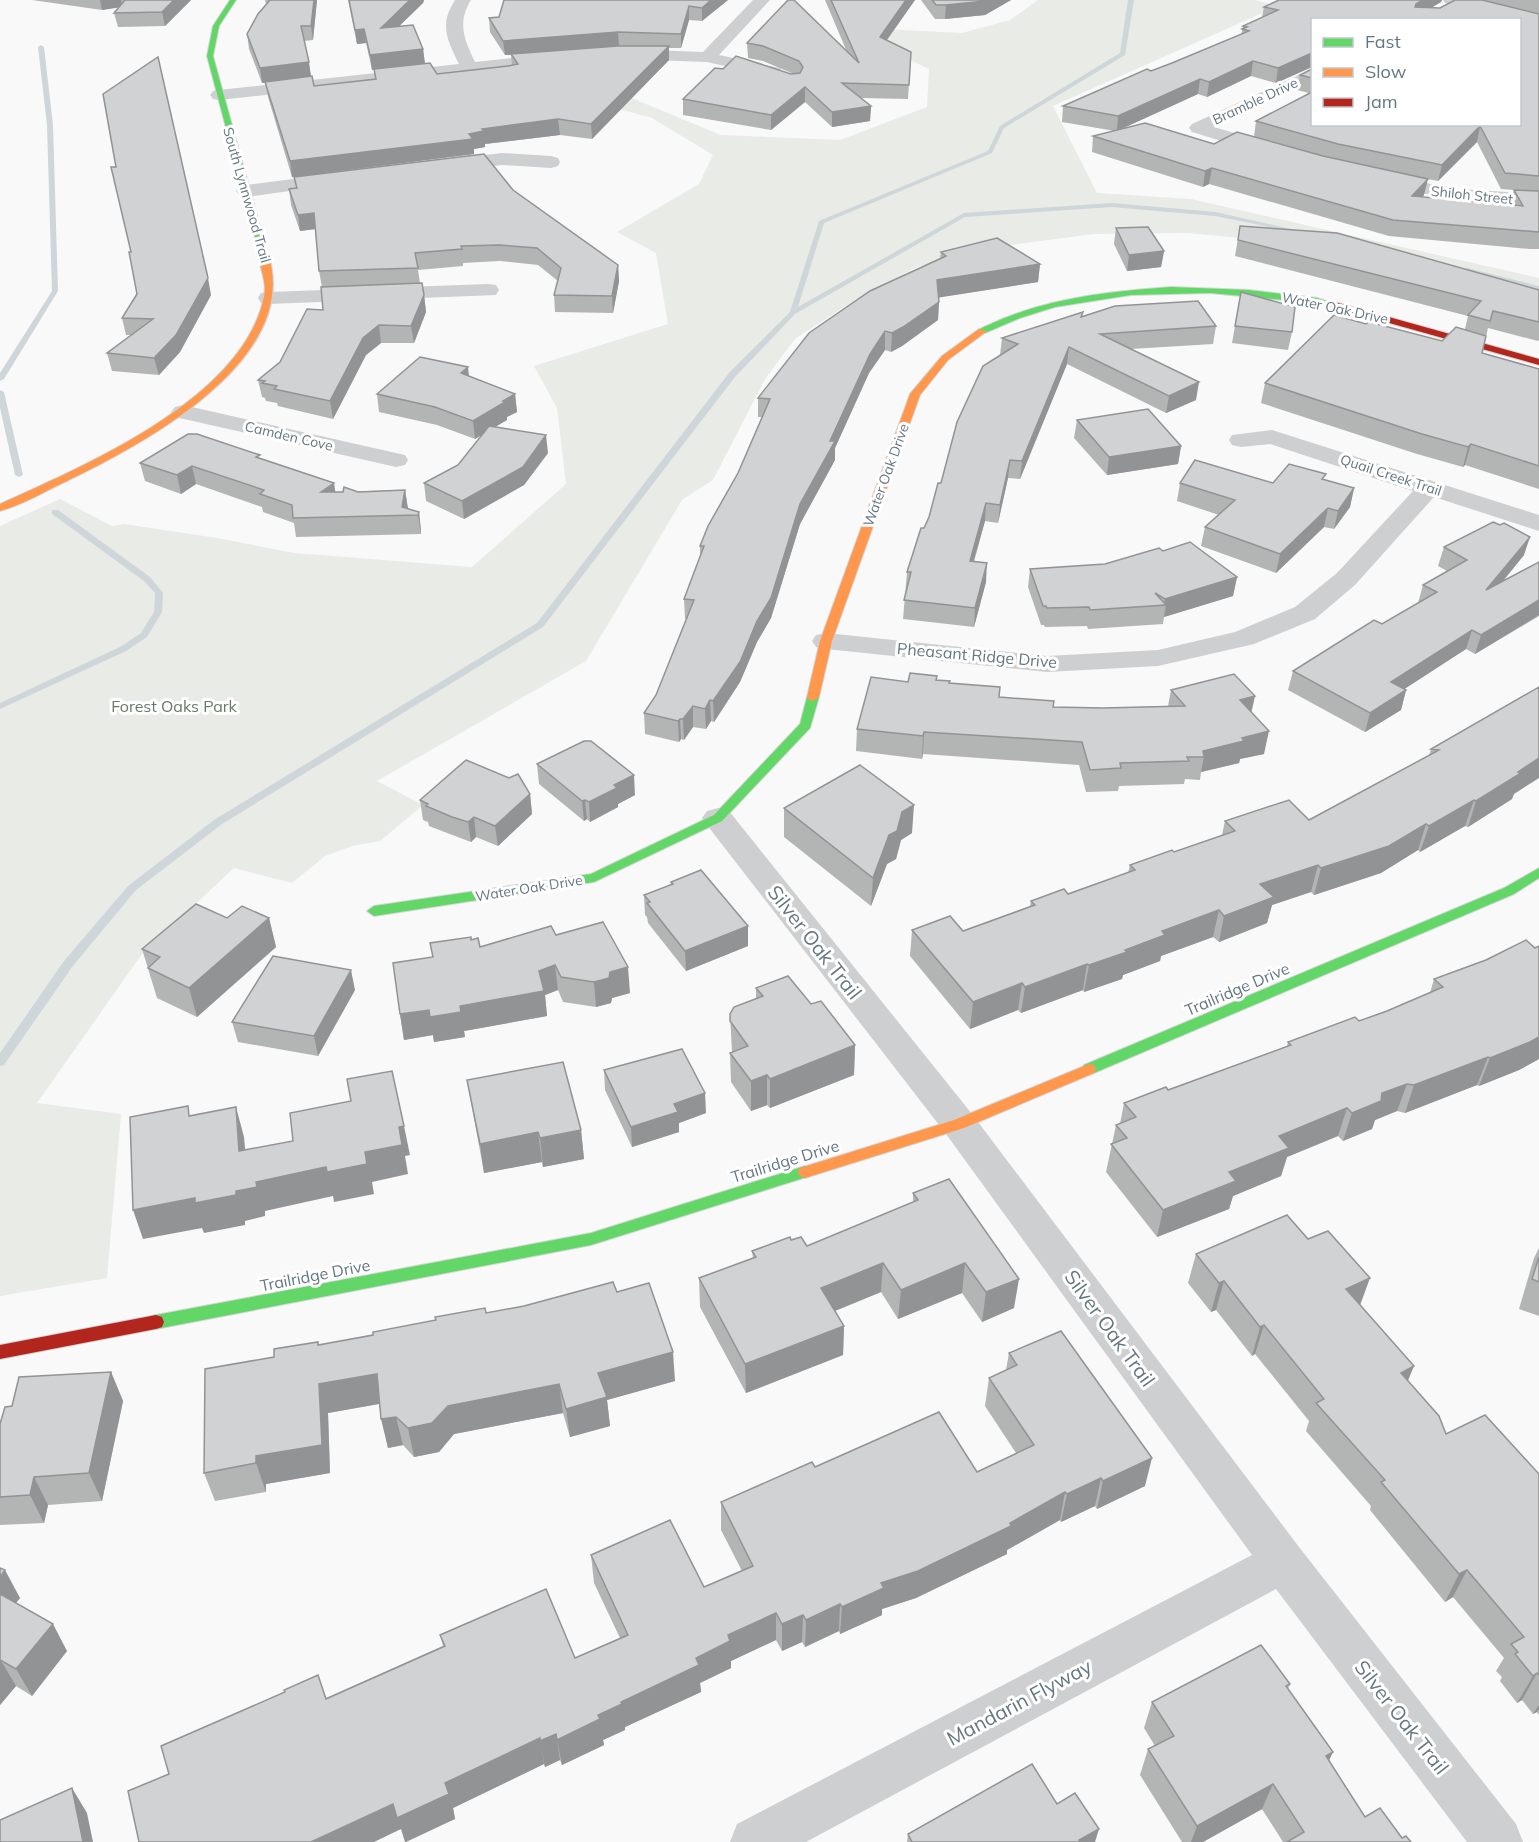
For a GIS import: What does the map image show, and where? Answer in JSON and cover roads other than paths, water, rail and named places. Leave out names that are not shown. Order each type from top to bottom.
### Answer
[{"type":"street","name":"South Lynnwood Trail","points":[[0,508],[107,457],[183,412],[241,354],[259,325],[269,298],[267,268],[210,56],[211,38],[217,20],[232,0]]},
{"type":"street","points":[[463,0],[456,10],[453,26],[455,38],[470,67]]},
{"type":"street","points":[[707,57],[762,0]]},
{"type":"street","points":[[1450,4],[1519,18]]},
{"type":"street","points":[[1521,18],[1539,22]]},
{"type":"street","points":[[610,54],[707,57],[762,68],[792,82]]},
{"type":"street","points":[[219,95],[571,56]]},
{"type":"street","name":"Bramble Drive","points":[[1288,155],[1198,128],[1311,74]]},
{"type":"street","points":[[423,169],[502,159],[551,162]]},
{"type":"street","points":[[246,191],[355,177]]},
{"type":"street","name":"Shiloh Street","points":[[1364,177],[1417,189],[1500,200],[1539,200]]},
{"type":"street","name":"Water Oak Drive","points":[[374,911],[594,878],[717,819],[806,724],[826,641],[915,394],[945,358],[983,330],[1036,309],[1103,296],[1179,289],[1253,292],[1330,303],[1539,362]]},
{"type":"street","points":[[269,298],[488,290]]},
{"type":"street","name":"Camden Cove","points":[[183,412],[396,460]]},
{"type":"street","name":"Quail Creek Trail","points":[[1241,440],[1272,437],[1539,523]]},
{"type":"street","name":"Pheasant Ridge Drive","points":[[826,641],[1047,664],[1158,658],[1244,638],[1305,613],[1346,579],[1430,488]]},
{"type":"street","name":"Silver Oak Trail","points":[[717,819],[959,1124],[1283,1562],[1498,1842]]},
{"type":"street","name":"Trailridge Drive","points":[[0,1352],[591,1239],[959,1124],[1509,891],[1539,872]]},
{"type":"street","name":"Mandarin Flyway","points":[[755,1842],[1283,1562]]},
{"type":"waterway","points":[[793,313],[821,222],[990,152],[1002,127],[1123,54],[1131,0]]},
{"type":"waterway","points":[[0,379],[55,291],[50,125],[41,47]]},
{"type":"waterway","points":[[793,313],[964,215],[1112,205],[1215,214],[1302,233]]},
{"type":"waterway","points":[[1467,270],[1539,288]]},
{"type":"waterway","points":[[0,1062],[68,964],[132,888],[218,822],[540,625],[732,375],[793,313]]},
{"type":"waterway","points":[[0,392],[19,475]]},
{"type":"waterway","points":[[0,706],[123,649],[144,635],[158,612],[159,593],[147,579],[55,512]]},
{"type":"park label","name":"Forest Oaks Park","points":[[174,706]]}]
